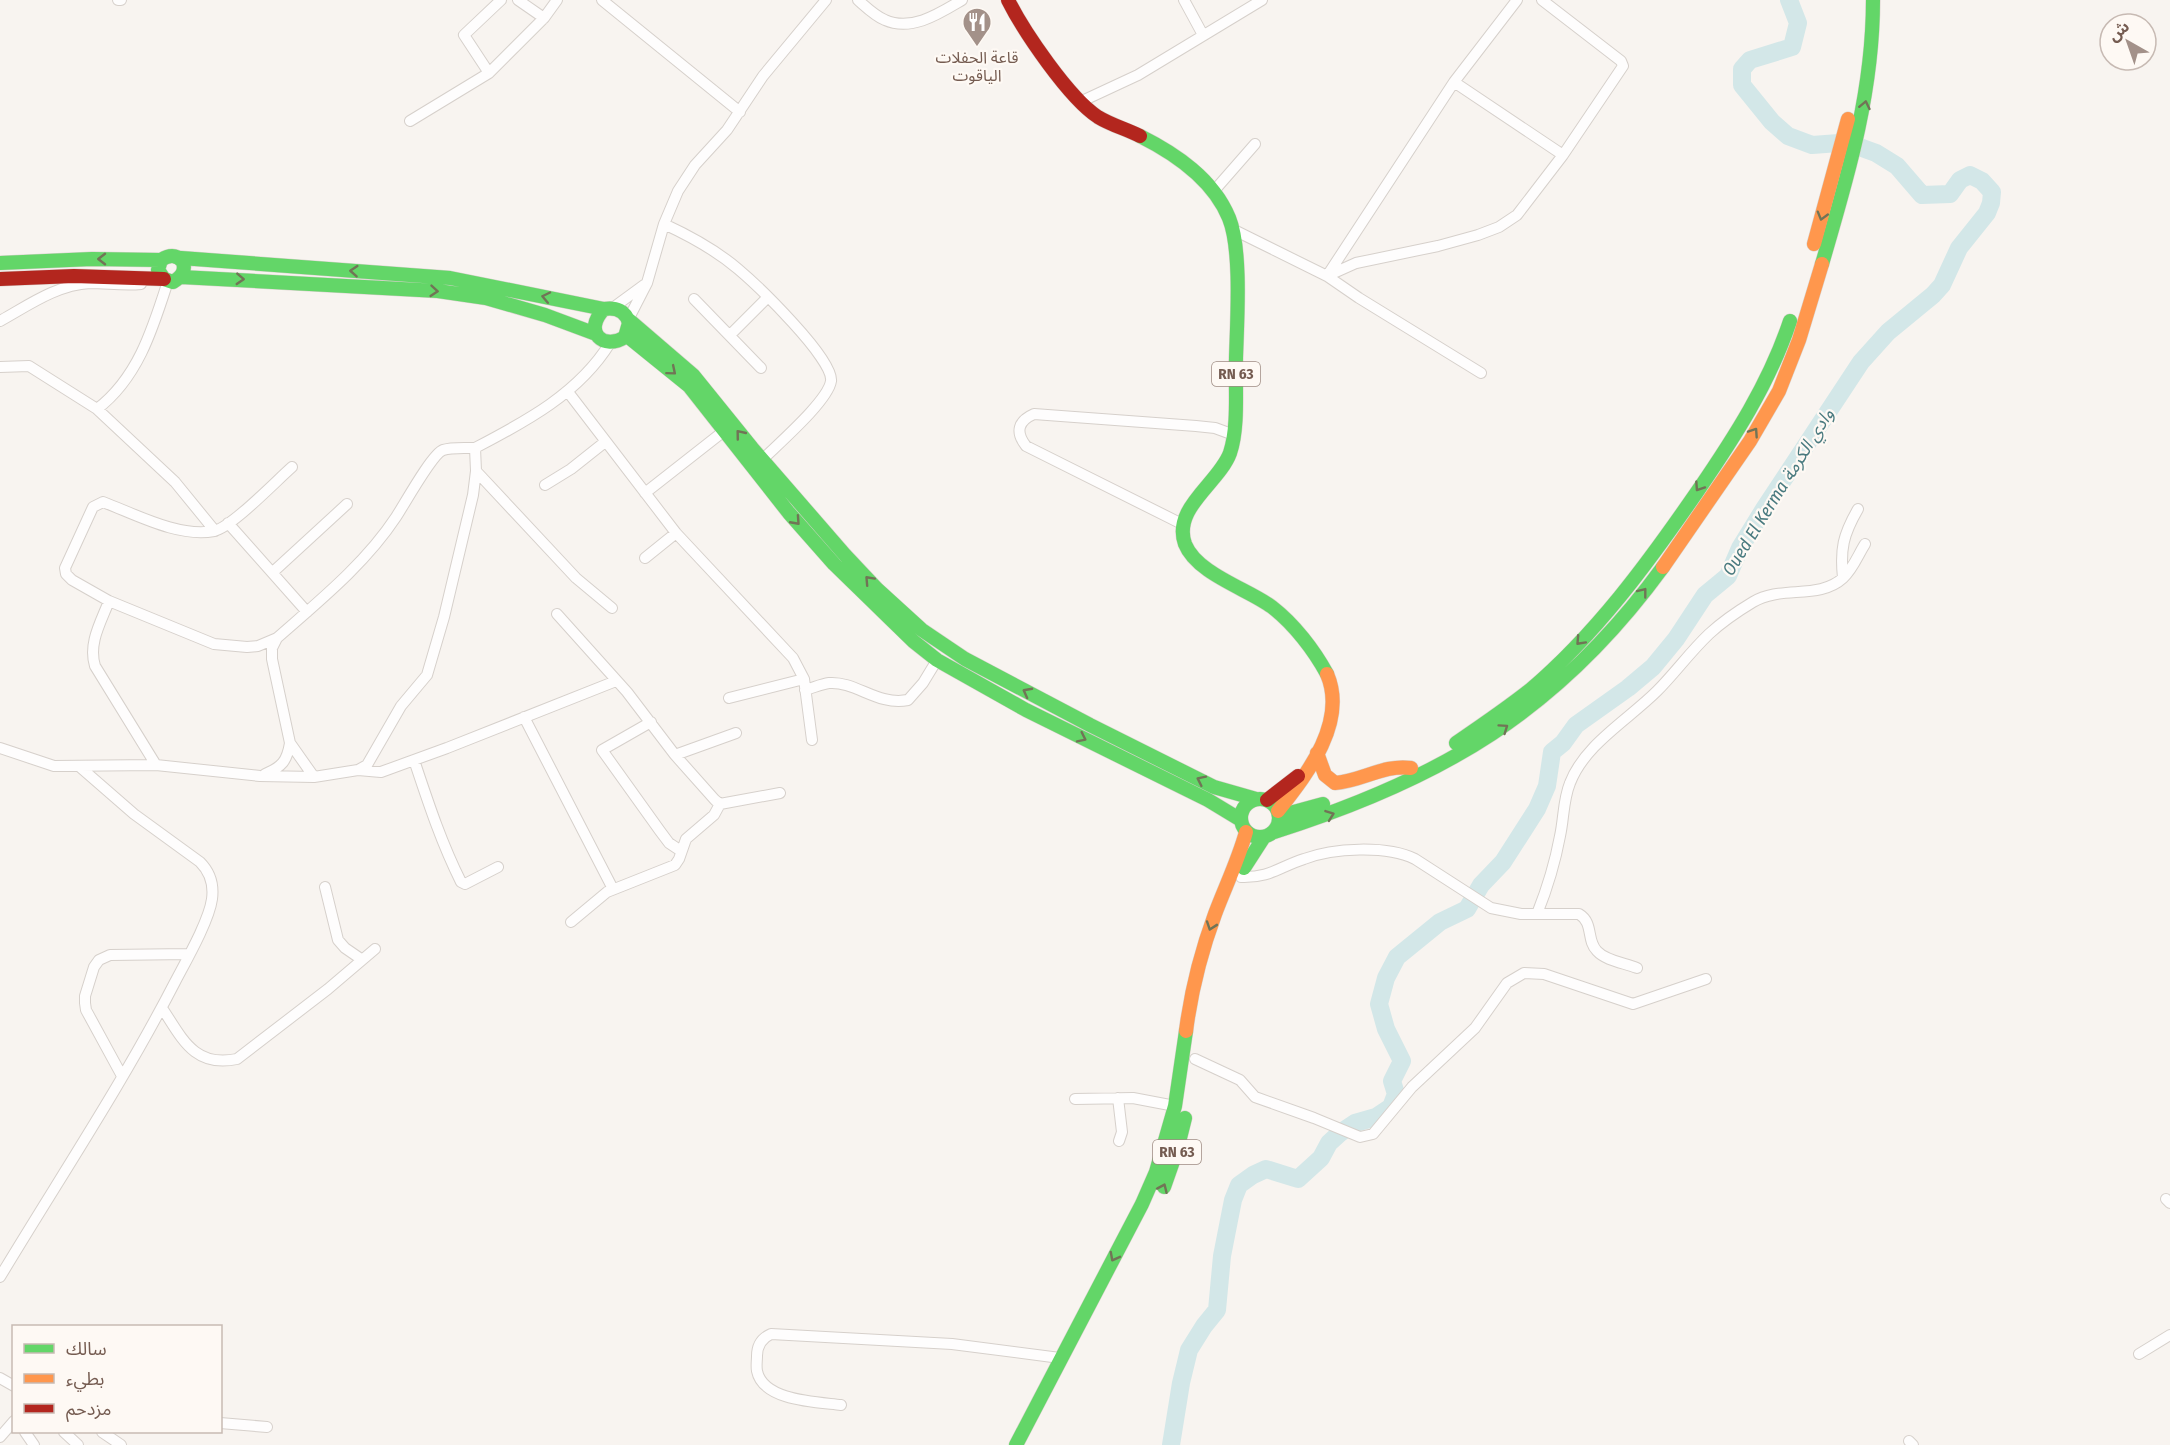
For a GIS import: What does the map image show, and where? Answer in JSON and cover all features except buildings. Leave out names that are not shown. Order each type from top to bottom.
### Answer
[{"type":"main road","name":"RN 63","points":[[1008,0],[1030,36],[1080,102],[1097,117],[1140,136],[1194,172],[1213,192],[1228,215],[1234,237],[1237,308],[1234,435],[1231,452],[1223,468],[1185,517],[1184,525]]},
{"type":"main road","points":[[626,335],[689,386],[789,513],[834,564],[891,621],[941,662],[1026,710],[1208,800],[1254,837],[1269,835],[1329,815],[1391,790],[1424,775],[1488,738],[1547,694],[1602,641],[1627,612],[1696,518],[1757,428],[1778,392],[1795,352],[1845,161],[1857,78],[1861,0]]},
{"type":"main road","points":[[0,263],[92,259],[161,260],[171,255],[181,258],[450,278],[609,308],[624,313],[628,320],[693,375],[762,460],[877,589],[922,630],[952,651],[1090,725],[1214,786],[1261,800],[1279,813],[1333,801],[1411,768],[1483,725],[1539,681],[1571,651],[1622,594],[1682,514],[1752,408],[1784,342],[1868,87],[1874,37],[1874,0]]},
{"type":"main road","points":[[170,279],[185,269],[181,258]]},
{"type":"main road","points":[[161,260],[158,270],[170,279]]},
{"type":"main road","points":[[0,279],[75,276],[293,282],[438,291],[486,298],[545,315],[596,334],[610,343],[619,341],[626,335],[629,327],[628,320]]},
{"type":"main road","points":[[596,334],[595,318],[609,308]]},
{"type":"main road","points":[[1184,525],[1183,536],[1190,552],[1208,568],[1281,614],[1321,663],[1331,686],[1332,708],[1326,733],[1300,784],[1279,813],[1277,827],[1269,835]]},
{"type":"main road","points":[[941,662],[952,651]]},
{"type":"main road","points":[[1315,758],[1325,775],[1335,783],[1347,782],[1391,766],[1411,768]]},
{"type":"main road","points":[[1175,1106],[1190,1000],[1209,931],[1240,854],[1244,807],[1261,800],[1315,758]]},
{"type":"main road","name":"RN 63","points":[[1029,1445],[1072,1358],[1166,1183],[1177,1150],[1214,957],[1250,857],[1269,835]]},
{"type":"main road","name":"RN 63","points":[[1016,1445],[1142,1204],[1156,1172],[1175,1106]]},
{"type":"street","points":[[489,73],[464,35],[501,0]]},
{"type":"street","points":[[518,0],[544,18]]},
{"type":"street","points":[[410,121],[489,73],[544,18],[557,0]]},
{"type":"street","points":[[602,0],[740,112]]},
{"type":"street","points":[[628,320],[647,283],[664,224],[678,191],[740,112],[763,76],[826,0]]},
{"type":"street","points":[[858,0],[877,15],[896,23],[932,18],[962,0]]},
{"type":"street","points":[[1184,0],[1203,35]]},
{"type":"street","points":[[1080,102],[1138,75],[1262,0]]},
{"type":"street","points":[[1327,276],[1454,82],[1517,0]]},
{"type":"street","points":[[1327,276],[1356,263],[1438,246],[1499,227],[1517,215],[1563,155],[1623,64],[1542,0]]},
{"type":"street","points":[[1454,82],[1563,155]]},
{"type":"street","points":[[1213,192],[1255,144]]},
{"type":"street","points":[[664,224],[687,234],[738,268],[801,331],[824,360],[831,380],[823,398],[762,460]]},
{"type":"street","points":[[1232,229],[1327,276],[1481,373]]},
{"type":"street","points":[[0,321],[42,296],[67,287],[90,283],[132,285],[170,279],[152,333],[127,379],[109,400],[97,409]]},
{"type":"street","points":[[609,308],[628,299],[647,283]]},
{"type":"street","points":[[730,335],[767,298]]},
{"type":"street","points":[[694,299],[761,368]]},
{"type":"street","points":[[292,467],[228,524],[215,531],[174,529],[103,502],[97,503],[93,507],[65,568],[66,574],[72,580],[109,601],[214,644],[258,646],[277,638],[360,562],[379,540],[433,458],[443,450],[475,448],[504,433],[568,392],[598,363],[610,343]]},
{"type":"street","points":[[0,367],[29,366],[97,409],[175,482],[215,531]]},
{"type":"street","points":[[568,392],[676,533],[793,658],[804,679],[812,740]]},
{"type":"street","points":[[1184,525],[1026,446],[1020,438],[1020,427],[1025,418],[1034,414],[1196,426],[1234,435]]},
{"type":"street","points":[[645,493],[724,431]]},
{"type":"street","points":[[545,485],[571,469],[605,442]]},
{"type":"street","points":[[358,770],[367,765],[400,706],[427,675],[444,617],[476,471],[475,448]]},
{"type":"street","points":[[476,471],[576,578],[612,608]]},
{"type":"street","points":[[273,572],[347,504]]},
{"type":"street","points":[[1843,578],[1842,544],[1850,522],[1858,509]]},
{"type":"street","points":[[228,524],[307,612]]},
{"type":"street","points":[[645,558],[676,533]]},
{"type":"street","points":[[1537,914],[1555,862],[1570,783],[1578,768],[1595,747],[1657,692],[1710,634],[1766,595],[1820,590],[1843,578],[1865,544]]},
{"type":"street","points":[[109,601],[93,641],[92,659],[156,765]]},
{"type":"street","points":[[557,614],[715,800],[720,804],[780,793]]},
{"type":"street","points":[[260,776],[283,765],[290,743],[272,659],[272,648],[277,638]]},
{"type":"street","points":[[806,690],[834,683],[890,701],[908,700],[941,662]]},
{"type":"street","points":[[729,698],[804,679]]},
{"type":"street","points":[[0,748],[54,766],[156,765],[260,776],[314,777],[358,770],[381,771],[616,681]]},
{"type":"street","points":[[524,717],[613,889]]},
{"type":"street","points":[[651,722],[602,750],[664,837],[681,851]]},
{"type":"street","points":[[675,755],[736,733]]},
{"type":"street","points":[[290,743],[314,777]]},
{"type":"street","points":[[414,760],[434,822],[461,882],[465,884],[498,867]]},
{"type":"street","points":[[0,1277],[162,1008],[189,954],[212,900],[208,870],[190,854],[134,814],[80,766]]},
{"type":"street","points":[[571,922],[613,889],[675,865],[686,839],[714,815],[720,804]]},
{"type":"street","points":[[1241,877],[1263,876],[1297,861],[1338,851],[1394,853],[1408,856],[1491,908],[1508,913],[1582,915],[1588,923],[1597,952],[1637,968]]},
{"type":"street","points":[[325,887],[338,940],[361,959]]},
{"type":"street","points":[[162,1008],[188,1047],[198,1055],[224,1061],[237,1059],[328,989],[375,949]]},
{"type":"street","points":[[122,1076],[86,1010],[85,996],[96,963],[110,955],[189,954]]},
{"type":"street","points":[[1195,1059],[1240,1080],[1254,1097],[1364,1137],[1373,1134],[1412,1087],[1464,1041],[1503,988],[1518,975],[1531,972],[1544,974],[1633,1004],[1706,979]]},
{"type":"street","points":[[1118,1098],[1122,1132],[1119,1141]]},
{"type":"street","points":[[1075,1099],[1133,1098],[1175,1106]]},
{"type":"street","points":[[841,1405],[793,1399],[767,1386],[757,1371],[757,1351],[762,1340],[771,1334],[952,1344],[1060,1358]]},
{"type":"street","points":[[2139,1354],[2170,1335]]},
{"type":"street","points":[[0,1437],[12,1423]]},
{"type":"street","points":[[222,1423],[267,1427]]},
{"type":"street","points":[[66,1433],[78,1445]]},
{"type":"street","points":[[105,1433],[121,1445]]},
{"type":"waterway","name":"Oued El Kerma وادي الكرمة","points":[[1171,1445],[1189,1350],[1217,1310],[1222,1256],[1233,1200],[1239,1185],[1266,1169],[1298,1179],[1321,1158],[1329,1143],[1340,1133],[1355,1123],[1376,1117],[1391,1107],[1396,1094],[1392,1081],[1402,1061],[1386,1029],[1379,1004],[1386,978],[1397,957],[1440,922],[1467,909],[1481,885],[1503,862],[1537,809],[1547,786],[1552,752],[1563,743],[1576,725],[1653,667],[1676,639],[1705,595],[1728,576],[1740,548],[1764,509],[1861,362],[1888,332],[1942,285],[1959,248],[1987,213],[1992,192],[1982,181],[1970,175],[1960,180],[1950,194],[1922,195],[1897,166],[1876,153],[1854,145],[1839,143],[1812,145],[1788,136],[1772,122],[1742,85],[1742,69],[1750,60],[1792,47],[1798,23],[1789,0]]},
{"type":"traffic: fast","points":[[1822,264],[1850,166],[1864,101],[1869,68],[1873,0]]},
{"type":"traffic: fast","points":[[1140,136],[1167,151],[1192,169],[1213,191],[1229,218],[1236,248],[1238,306],[1236,419],[1233,442],[1224,464],[1198,496],[1185,519],[1183,531],[1185,544],[1200,564],[1262,600],[1288,621],[1303,638],[1327,674]]},
{"type":"traffic: fast","points":[[0,263],[92,259],[161,260],[172,256],[183,262],[182,274],[173,282],[164,279],[158,270],[161,260]]},
{"type":"traffic: fast","points":[[181,258],[450,278],[604,309],[616,309],[626,315],[629,323],[625,337],[610,342],[598,337],[595,325],[604,309]]},
{"type":"traffic: fast","points":[[181,277],[438,291],[486,298],[545,315],[596,334]]},
{"type":"traffic: fast","points":[[629,320],[693,375],[752,448],[845,555],[877,589],[922,630],[965,659],[1090,725],[1214,787],[1256,799]]},
{"type":"traffic: fast","points":[[1456,743],[1530,690],[1577,645],[1620,597],[1678,519],[1737,431],[1772,367],[1790,321]]},
{"type":"traffic: fast","points":[[626,335],[689,386],[789,513],[834,564],[913,641],[937,660],[1026,710],[1208,800],[1241,820]]},
{"type":"traffic: fast","points":[[1274,832],[1335,811],[1391,788],[1443,763],[1492,734],[1538,700],[1582,662],[1623,618],[1663,567]]},
{"type":"traffic: fast","points":[[1260,799],[1274,804],[1279,818],[1274,832],[1260,837],[1246,832],[1241,818],[1246,804],[1260,799]]},
{"type":"traffic: fast","points":[[1279,816],[1323,804]]},
{"type":"traffic: fast","points":[[1244,868],[1264,837]]},
{"type":"traffic: fast","points":[[1016,1445],[1142,1204],[1156,1172],[1175,1106],[1186,1031]]},
{"type":"traffic: fast","points":[[1164,1187],[1185,1118]]},
{"type":"traffic: slow","points":[[1814,244],[1848,119]]},
{"type":"traffic: slow","points":[[1663,567],[1750,441],[1779,391],[1799,340],[1822,264]]},
{"type":"traffic: slow","points":[[1278,811],[1311,765],[1328,729],[1332,711],[1332,692],[1327,674]]},
{"type":"traffic: slow","points":[[1317,753],[1325,775],[1335,783],[1392,768],[1411,768]]},
{"type":"traffic: slow","points":[[1186,1031],[1205,943],[1246,832]]},
{"type":"traffic: jam","points":[[1008,0],[1036,46],[1061,80],[1086,108],[1098,117],[1140,136]]},
{"type":"traffic: jam","points":[[0,279],[74,276],[164,279]]},
{"type":"traffic: jam","points":[[1267,800],[1298,776]]},
{"type":"place","name":"قاعة الحفلات الياقوت","points":[[977,48]]}]
